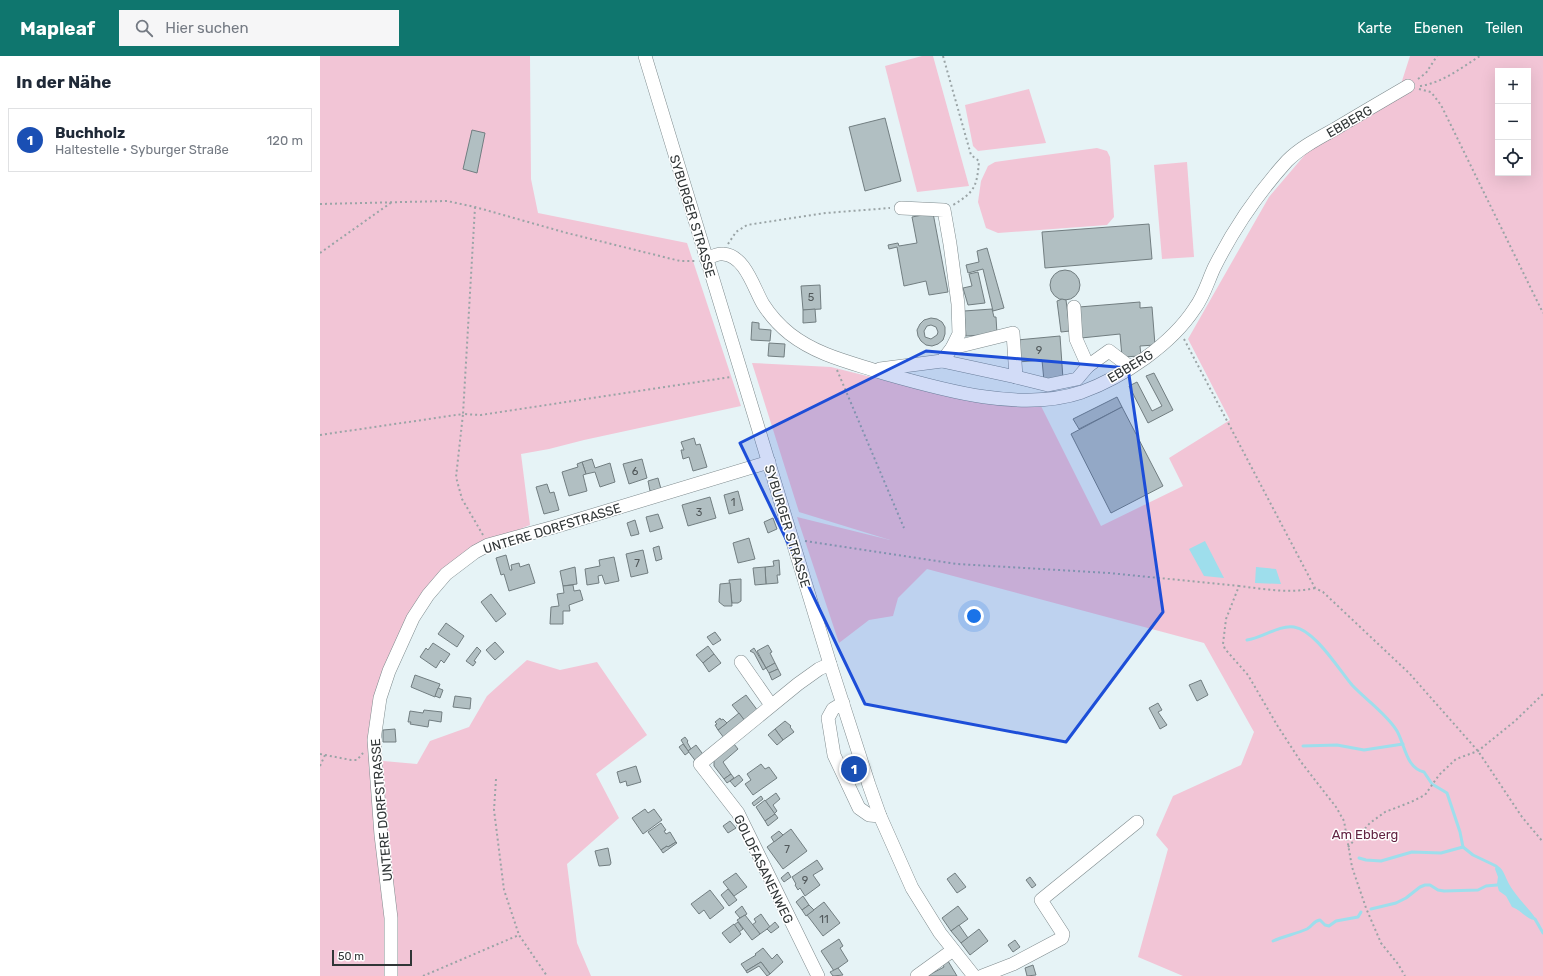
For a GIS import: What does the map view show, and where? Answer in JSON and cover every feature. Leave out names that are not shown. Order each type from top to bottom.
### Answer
[{"type":"street","name":"SYBURGER STRASSE","points":[[644,56],[830,664],[880,816],[912,888],[928,915],[974,976]]},
{"type":"street","name":"EBBERG","points":[[723,254],[730,256],[744,267],[764,305],[773,318],[790,334],[810,347],[836,359],[962,394],[1019,400],[1067,396],[1094,387],[1157,350],[1178,329],[1195,308],[1215,268],[1243,219],[1274,177],[1289,160],[1312,143],[1408,86]]},
{"type":"street","points":[[901,208],[944,210],[958,304],[959,334],[952,348],[942,362]]},
{"type":"street","points":[[706,259],[723,254]]},
{"type":"street","points":[[1074,307],[1076,339],[1088,366]]},
{"type":"street","points":[[952,348],[1013,333],[1016,377]]},
{"type":"street","points":[[875,370],[942,362],[1048,385],[1078,379],[1088,366],[1109,351],[1130,367]]},
{"type":"street","name":"UNTERE DORFSTRASSE","points":[[391,976],[391,918],[381,835],[374,740],[380,698],[388,671],[413,618],[428,595],[446,574],[475,552],[488,545],[561,525],[769,462]]},
{"type":"street","points":[[741,662],[771,705]]},
{"type":"street","name":"GOLDFASANENWEG","points":[[818,976],[738,813],[700,764],[771,705],[819,669],[830,664]]},
{"type":"street","points":[[843,703],[833,709],[828,718],[834,754],[859,808],[869,815],[880,816]]},
{"type":"street","points":[[982,976],[1013,964],[1062,938],[1063,934],[1041,900],[1137,822]]},
{"type":"street","points":[[917,976],[953,950]]},
{"type":"path","points":[[943,56],[971,155],[979,161],[976,184],[972,192],[944,210]]},
{"type":"path","points":[[1408,86],[1426,73],[1437,56]]},
{"type":"path","points":[[1408,86],[1430,84],[1442,80],[1480,56]]},
{"type":"path","points":[[1408,86],[1431,92],[1441,105],[1543,313]]},
{"type":"path","points":[[320,204],[393,201],[447,201],[680,261],[694,262],[706,259]]},
{"type":"path","points":[[320,253],[393,201]]},
{"type":"path","points":[[475,207],[464,414],[456,477],[462,499],[488,545]]},
{"type":"path","points":[[723,254],[732,236],[747,225],[826,213],[901,208]]},
{"type":"path","points":[[1178,329],[1315,588],[1323,592],[1409,673],[1478,751],[1522,817],[1543,842]]},
{"type":"path","points":[[836,359],[838,374],[904,528]]},
{"type":"path","points":[[320,435],[464,414],[481,415],[742,375]]},
{"type":"path","points":[[792,539],[957,564],[1109,573],[1286,591],[1315,588]]},
{"type":"path","points":[[1239,586],[1226,619],[1223,644],[1225,650],[1248,675],[1277,725],[1301,762],[1336,807],[1344,821],[1352,868],[1366,908],[1381,943],[1398,964],[1405,976]]},
{"type":"path","points":[[1348,847],[1370,823],[1385,812],[1412,802],[1425,794],[1439,775],[1456,759],[1478,751],[1515,721],[1543,694]]},
{"type":"path","points":[[320,754],[357,760],[374,740]]},
{"type":"path","points":[[320,766],[325,755]]},
{"type":"path","points":[[496,779],[494,810],[504,890],[519,935],[547,976]]},
{"type":"path","points":[[423,976],[519,935]]},
{"type":"highlighted area","points":[[926,351],[1128,368],[1163,612],[1066,742],[865,704],[740,443]]},
{"type":"green space","points":[[320,56],[530,56],[531,179],[538,213],[687,243],[741,406],[521,454],[530,525],[473,548],[444,571],[381,680],[372,760],[417,764],[430,741],[469,727],[487,696],[527,660],[560,670],[597,662],[647,735],[596,774],[619,818],[567,864],[577,943],[591,976],[320,976]]},
{"type":"green space","points":[[922,56],[933,56],[969,186],[917,192],[885,66]]},
{"type":"green space","name":"Am Ebberg","points":[[1410,56],[1543,56],[1543,976],[1183,976],[1138,957],[1168,849],[1156,835],[1173,796],[1241,765],[1254,732],[1204,643],[927,569],[898,598],[893,616],[869,620],[839,643],[797,517],[890,540],[799,512],[752,363],[831,367],[955,398],[1040,404],[1101,526],[1183,486],[1169,458],[1230,420],[1188,339],[1269,197],[1309,150],[1401,84]]},
{"type":"green space","points":[[1029,89],[1046,143],[978,151],[973,146],[965,105]]},
{"type":"green space","points":[[1097,148],[1107,151],[1110,157],[1114,217],[1107,225],[998,233],[986,228],[978,202],[981,181],[988,166],[995,162]]},
{"type":"green space","points":[[1187,162],[1194,257],[1162,259],[1154,165]]},
{"type":"water","points":[[1205,541],[1224,578],[1204,576],[1189,549]]},
{"type":"water","points":[[1256,567],[1276,569],[1281,584],[1255,583]]},
{"type":"water","points":[[1496,865],[1502,869],[1513,891],[1536,919],[1535,920],[1529,918],[1512,907],[1506,896],[1499,891],[1497,884],[1498,877],[1495,869]]},
{"type":"building","points":[[885,118],[901,181],[865,191],[849,127]]},
{"type":"building","points":[[472,130],[485,133],[477,173],[463,169]]},
{"type":"building","points":[[933,213],[948,292],[929,295],[926,281],[904,286],[897,247],[889,249],[888,245],[898,243],[899,246],[917,243],[912,217]]},
{"type":"building","points":[[1149,224],[1152,259],[1045,268],[1042,232]]},
{"type":"building","points":[[987,248],[1004,308],[993,311],[983,269],[968,273],[966,265],[979,262],[977,251]]},
{"type":"building","points":[[1065,270],[1071,271],[1079,279],[1079,291],[1071,299],[1065,300],[1059,299],[1051,291],[1050,285],[1051,279],[1059,271]]},
{"type":"building","points":[[978,272],[985,303],[968,305],[963,288],[972,286],[969,274]]},
{"type":"building","points":[[820,285],[821,309],[803,310],[801,286]]},
{"type":"building","points":[[1062,299],[1066,300],[1070,331],[1061,332],[1057,301]]},
{"type":"building","points":[[1140,302],[1140,308],[1152,307],[1155,345],[1140,346],[1141,356],[1122,357],[1120,334],[1081,338],[1079,307]]},
{"type":"building","points":[[815,309],[816,322],[803,323],[803,310]]},
{"type":"building","points":[[992,309],[994,317],[996,317],[997,334],[966,336],[964,311]]},
{"type":"building","points":[[931,318],[937,319],[942,322],[945,327],[943,340],[938,344],[932,346],[926,345],[918,336],[917,330],[924,320]],"holes":[[[931,325],[936,327],[938,332],[937,335],[931,339],[925,337],[924,331],[927,326]]]},
{"type":"building","points":[[752,322],[759,323],[759,329],[771,330],[770,341],[751,340]]},
{"type":"building","points":[[1060,336],[1063,379],[1044,381],[1042,360],[1018,362],[1017,340]]},
{"type":"building","points":[[769,343],[785,344],[784,357],[768,356]]},
{"type":"building","points":[[1154,373],[1173,410],[1148,423],[1129,386],[1137,382],[1152,411],[1162,406],[1146,376]]},
{"type":"building","points":[[1117,397],[1122,407],[1079,429],[1073,419]]},
{"type":"building","points":[[1122,407],[1163,486],[1111,513],[1071,434]]},
{"type":"building","points":[[694,438],[696,445],[700,444],[707,467],[693,471],[689,457],[683,459],[681,450],[684,450],[681,442]]},
{"type":"building","points":[[592,459],[595,468],[610,463],[615,482],[600,487],[595,472],[586,474],[582,462]]},
{"type":"building","points":[[642,459],[647,478],[629,484],[623,464]]},
{"type":"building","points":[[582,462],[586,474],[583,475],[587,491],[569,496],[562,472],[578,467],[577,464]]},
{"type":"building","points":[[658,478],[661,489],[650,491],[648,481]]},
{"type":"building","points":[[547,484],[550,493],[554,492],[559,510],[544,514],[536,487]]},
{"type":"building","points":[[738,491],[743,510],[729,514],[724,495]]},
{"type":"building","points":[[710,497],[716,518],[688,526],[682,505]]},
{"type":"building","points":[[658,514],[663,528],[650,532],[646,517]]},
{"type":"building","points":[[773,518],[777,529],[768,533],[764,522]]},
{"type":"building","points":[[635,520],[639,534],[631,536],[627,523]]},
{"type":"building","points":[[749,538],[755,559],[738,563],[733,543]]},
{"type":"building","points":[[659,546],[662,559],[656,561],[653,548]]},
{"type":"building","points":[[643,550],[648,573],[631,577],[626,554]]},
{"type":"building","points":[[506,555],[510,570],[512,570],[511,565],[519,563],[520,567],[529,564],[535,583],[509,591],[504,574],[501,575],[496,558]]},
{"type":"building","points":[[614,557],[619,581],[605,584],[602,575],[598,576],[599,583],[587,585],[585,569],[600,566],[599,560]]},
{"type":"building","points":[[779,560],[780,575],[777,575],[778,583],[766,584],[765,567],[774,566],[773,561]]},
{"type":"building","points":[[575,567],[577,584],[563,586],[560,571]]},
{"type":"building","points":[[765,567],[766,584],[755,585],[753,568]]},
{"type":"building","points":[[741,579],[741,601],[738,603],[732,603],[729,580]]},
{"type":"building","points":[[730,583],[732,606],[724,606],[719,602],[720,584]]},
{"type":"building","points":[[573,585],[574,591],[580,590],[583,600],[569,605],[570,611],[563,611],[563,624],[550,624],[551,607],[559,606],[557,594],[564,593],[563,586]]},
{"type":"building","points":[[491,594],[506,614],[496,622],[481,602]]},
{"type":"building","points":[[446,623],[464,636],[457,647],[438,634]]},
{"type":"building","points":[[715,632],[721,640],[713,645],[707,637]]},
{"type":"building","points":[[495,642],[504,652],[495,660],[486,650]]},
{"type":"building","points":[[433,643],[450,654],[444,663],[441,660],[436,668],[420,657],[426,648],[428,650]]},
{"type":"building","points":[[768,645],[775,663],[766,668],[757,651]]},
{"type":"building","points":[[708,646],[714,654],[703,663],[696,655]]},
{"type":"building","points":[[477,647],[481,651],[474,661],[476,662],[473,666],[466,661]]},
{"type":"building","points":[[754,648],[766,668],[763,670],[754,653],[750,651]]},
{"type":"building","points":[[714,654],[721,663],[709,672],[703,663]]},
{"type":"building","points":[[775,663],[778,669],[769,673],[766,668]]},
{"type":"building","points":[[778,669],[781,675],[772,680],[769,673]]},
{"type":"building","points":[[415,675],[440,684],[435,697],[411,687]]},
{"type":"building","points":[[1201,680],[1208,695],[1197,701],[1189,685]]},
{"type":"building","points":[[438,688],[443,690],[440,698],[435,696]]},
{"type":"building","points":[[746,695],[758,711],[745,721],[732,705]]},
{"type":"building","points":[[455,696],[471,698],[470,709],[453,707]]},
{"type":"building","points":[[1158,703],[1162,710],[1158,712],[1167,725],[1160,729],[1149,708]]},
{"type":"building","points":[[424,710],[442,712],[441,722],[429,720],[428,727],[410,724],[411,722],[408,722],[410,711],[423,713]]},
{"type":"building","points":[[739,713],[745,721],[724,738],[718,730]]},
{"type":"building","points":[[720,718],[727,723],[718,730],[715,722]]},
{"type":"building","points":[[785,721],[791,726],[790,727],[794,732],[783,740],[775,729]]},
{"type":"building","points":[[395,729],[396,742],[383,742],[383,730]]},
{"type":"building","points":[[775,729],[783,740],[777,745],[768,735]]},
{"type":"building","points":[[685,737],[691,749],[688,751],[681,740]]},
{"type":"building","points":[[683,744],[689,752],[685,755],[679,747]]},
{"type":"building","points":[[734,744],[738,749],[723,762],[731,774],[724,779],[714,766],[714,760]]},
{"type":"building","points":[[696,745],[705,757],[697,763],[688,751]]},
{"type":"building","points":[[761,764],[765,769],[769,767],[777,778],[753,795],[745,784],[751,780],[747,774]]},
{"type":"building","points":[[636,766],[641,782],[627,786],[626,781],[620,783],[617,772]]},
{"type":"building","points":[[731,774],[734,778],[727,783],[724,779]]},
{"type":"building","points":[[739,775],[743,780],[735,787],[730,781]]},
{"type":"building","points":[[776,793],[780,799],[773,805],[777,811],[774,814],[765,801]]},
{"type":"building","points":[[761,796],[763,799],[754,806],[752,803]]},
{"type":"building","points":[[765,800],[775,814],[765,821],[756,807]]},
{"type":"building","points":[[645,809],[648,813],[654,809],[662,820],[643,834],[632,818]]},
{"type":"building","points":[[775,814],[778,818],[768,826],[765,821]]},
{"type":"building","points":[[730,821],[736,828],[728,833],[723,826]]},
{"type":"building","points":[[661,823],[666,830],[664,831],[666,834],[670,832],[676,842],[661,850],[648,832]]},
{"type":"building","points":[[791,829],[807,851],[783,869],[767,847]]},
{"type":"building","points":[[779,831],[783,835],[774,842],[771,837]]},
{"type":"building","points":[[676,842],[677,843],[663,853],[661,850]]},
{"type":"building","points":[[608,848],[611,863],[610,865],[599,866],[595,851]]},
{"type":"building","points":[[817,860],[823,869],[813,875],[820,885],[805,896],[800,888],[798,890],[792,877]]},
{"type":"building","points":[[788,872],[791,877],[784,882],[781,878]]},
{"type":"building","points":[[736,873],[747,887],[734,896],[723,882]]},
{"type":"building","points":[[955,873],[966,887],[957,893],[947,879]]},
{"type":"building","points":[[1030,877],[1036,885],[1032,888],[1026,880]]},
{"type":"building","points":[[728,889],[737,900],[729,906],[721,895]]},
{"type":"building","points":[[710,890],[724,908],[710,919],[704,910],[699,914],[691,904]]},
{"type":"building","points":[[803,896],[809,905],[802,910],[796,902]]},
{"type":"building","points":[[824,902],[840,923],[823,936],[807,915]]},
{"type":"building","points":[[809,905],[814,910],[806,916],[802,910]]},
{"type":"building","points":[[742,906],[747,914],[740,918],[735,912]]},
{"type":"building","points":[[958,906],[968,919],[951,931],[942,918]]},
{"type":"building","points":[[761,914],[770,927],[760,934],[752,925],[756,922],[754,919]]},
{"type":"building","points":[[745,915],[760,934],[752,940],[737,920]]},
{"type":"building","points":[[738,922],[743,929],[739,932],[734,925]]},
{"type":"building","points":[[775,922],[779,927],[771,933],[767,929]]},
{"type":"building","points":[[734,924],[741,934],[730,943],[722,933]]},
{"type":"building","points":[[959,925],[968,938],[961,943],[951,931]]},
{"type":"building","points":[[979,929],[988,941],[970,955],[961,943]]},
{"type":"building","points":[[839,939],[843,946],[840,948],[848,961],[834,971],[821,951]]},
{"type":"building","points":[[1015,940],[1020,947],[1013,952],[1008,945]]},
{"type":"building","points":[[763,948],[772,959],[777,954],[783,962],[770,974],[761,962],[746,971],[741,964],[756,955],[755,954]]},
{"type":"building","points":[[948,961],[957,976],[929,975],[944,967],[943,965]]},
{"type":"building","points":[[761,962],[770,974],[767,976],[759,966],[747,973],[746,971]]},
{"type":"building","points":[[1033,965],[1036,975],[1027,976],[1025,968]]},
{"type":"building","points":[[838,968],[843,975],[833,976],[830,972]]},
{"type":"waterway","points":[[1247,640],[1288,627],[1294,627],[1310,635],[1326,652],[1352,685],[1393,725],[1413,766],[1424,772],[1432,784],[1447,793],[1460,832],[1463,847],[1473,855],[1496,866]]},
{"type":"waterway","points":[[1303,746],[1337,745],[1364,750],[1403,744]]},
{"type":"waterway","points":[[1359,858],[1381,861],[1412,852],[1441,853],[1463,847]]},
{"type":"waterway","points":[[1371,909],[1396,903],[1425,885],[1430,885],[1438,890],[1444,891],[1478,890],[1486,886],[1497,885]]},
{"type":"waterway","points":[[1273,941],[1307,929],[1314,922],[1320,920],[1325,925],[1329,926],[1336,921],[1358,917],[1361,912]]},
{"type":"waterway","points":[[1535,919],[1543,933]]},
{"type":"place","name":"Buchholz","points":[[854,769]]}]
